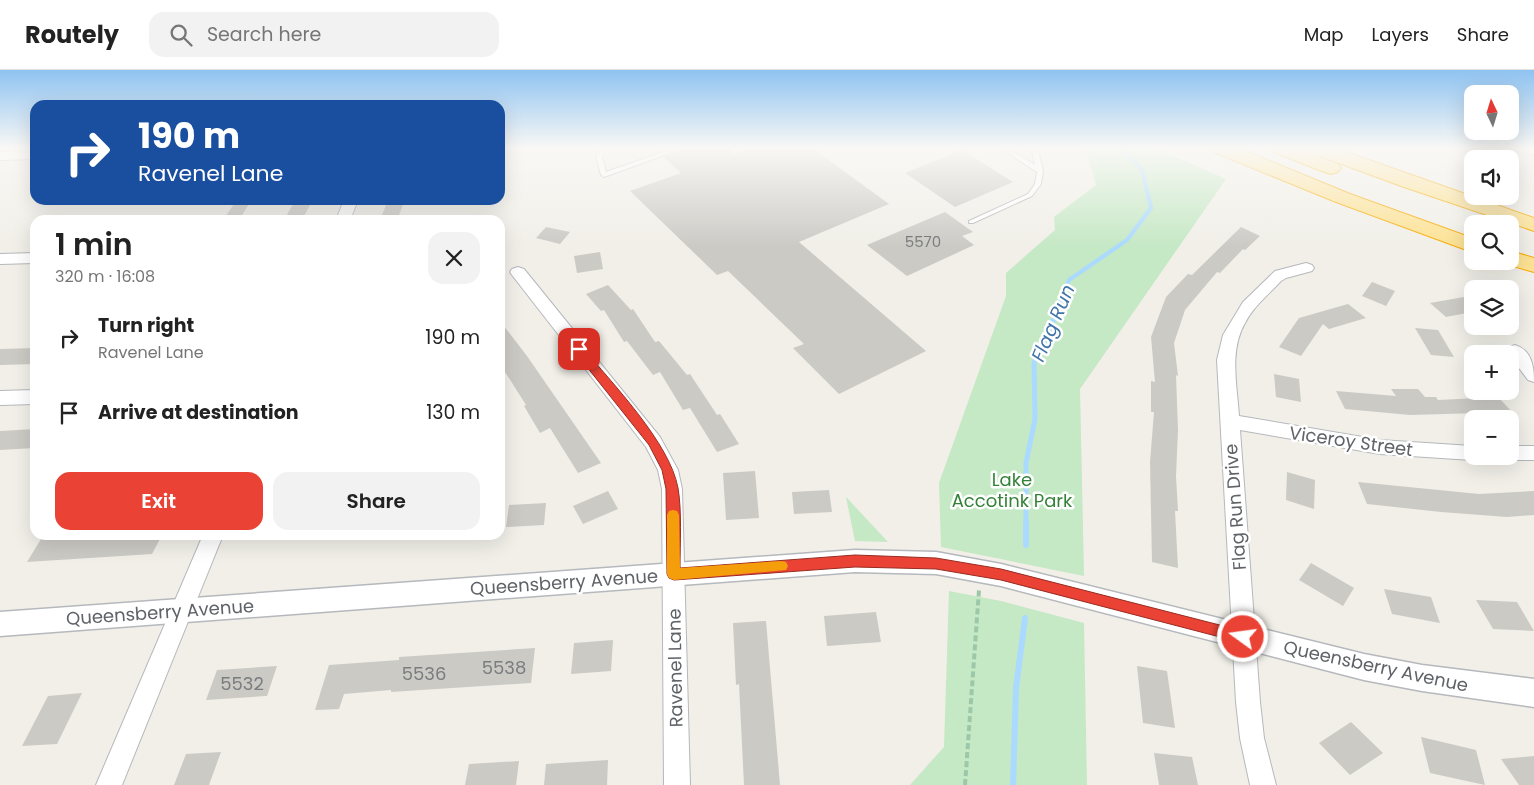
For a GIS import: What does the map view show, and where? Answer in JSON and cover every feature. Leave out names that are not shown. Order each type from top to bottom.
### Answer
[{"type":"highway","points":[[1301,180],[1464,242]]},
{"type":"highway","points":[[1331,180],[1464,228]]},
{"type":"highway","points":[[1363,180],[1466,215]]},
{"type":"highway","points":[[1404,180],[1534,225]]},
{"type":"highway","points":[[1519,232],[1534,237]]},
{"type":"highway","points":[[1519,246],[1534,251]]},
{"type":"highway","points":[[1519,261],[1534,266]]},
{"type":"street","points":[[0,259],[30,258]]},
{"type":"street","name":"Flag Run Drive","points":[[1263,785],[1251,729],[1243,637],[1226,360],[1227,345],[1234,325],[1240,315],[1275,278],[1281,274],[1306,268]]},
{"type":"street","name":"Ravenel Lane","points":[[518,272],[661,454],[668,470],[672,489],[677,785]]},
{"type":"street","points":[[1519,357],[1534,376]]},
{"type":"street","points":[[0,398],[30,397]]},
{"type":"street","name":"Viceroy Street","points":[[1230,421],[1341,442],[1400,449],[1464,453]]},
{"type":"street","points":[[1519,453],[1534,453]]},
{"type":"street","points":[[109,785],[210,540]]},
{"type":"street","name":"Queensberry Avenue","points":[[0,624],[855,561],[936,563],[970,568],[1364,667],[1422,678],[1534,693]]},
{"type":"lane","points":[[971,222],[1030,195],[1039,180]]},
{"type":"path","points":[[965,785],[979,590],[970,568]]},
{"type":"green space","name":"Lake Accotink Park","points":[[1095,180],[1225,180],[1080,389],[1084,576],[941,547],[939,483],[1006,296],[1006,273],[1055,230],[1054,217],[1096,185]]},
{"type":"green space","points":[[846,497],[888,542],[855,541]]},
{"type":"green space","points":[[949,591],[1001,601],[1084,623],[1087,785],[910,785],[944,747]]},
{"type":"building","points":[[660,180],[857,180],[889,204],[799,242],[926,351],[839,394],[793,348],[804,344],[728,271],[717,275],[630,191]]},
{"type":"building","points":[[916,180],[1010,180],[1013,182],[955,207]]},
{"type":"building","points":[[233,205],[248,205],[242,215],[226,215]]},
{"type":"building","points":[[292,205],[310,205],[305,215],[287,215]]},
{"type":"building","points":[[386,205],[403,205],[399,215],[382,215]]},
{"type":"building","points":[[945,212],[973,232],[962,236],[974,245],[907,276],[867,245]]},
{"type":"building","points":[[546,227],[570,232],[560,244],[536,238]]},
{"type":"building","points":[[1241,227],[1260,236],[1245,250],[1243,249],[1220,273],[1217,272],[1185,310],[1174,343],[1178,376],[1176,375],[1178,511],[1175,511],[1178,568],[1152,562],[1150,462],[1154,412],[1151,412],[1151,381],[1155,382],[1151,337],[1166,297],[1188,274],[1192,275]]},
{"type":"building","points":[[600,252],[603,269],[577,273],[574,256]]},
{"type":"building","points":[[1372,282],[1395,291],[1386,306],[1362,296]]},
{"type":"building","points":[[608,285],[631,310],[633,309],[655,342],[659,341],[687,375],[690,374],[717,415],[720,414],[739,444],[717,452],[690,408],[683,410],[660,372],[653,375],[627,341],[624,342],[604,310],[601,311],[586,294]]},
{"type":"building","points":[[1464,297],[1464,314],[1446,317],[1430,303]]},
{"type":"building","points":[[1348,304],[1366,318],[1329,329],[1323,324],[1301,356],[1279,347],[1299,318]]},
{"type":"building","points":[[505,327],[601,463],[578,473],[550,428],[540,433],[524,406],[526,405],[505,372]]},
{"type":"building","points":[[1415,328],[1438,330],[1454,357],[1431,355]]},
{"type":"building","points":[[30,348],[30,364],[0,365],[0,349]]},
{"type":"building","points":[[1274,374],[1299,379],[1301,402],[1276,397]]},
{"type":"building","points":[[1391,389],[1418,389],[1425,397],[1436,397],[1438,400],[1501,400],[1510,410],[1464,410],[1464,413],[1410,415],[1345,409],[1336,391],[1396,396]]},
{"type":"building","points":[[30,429],[30,448],[0,450],[0,431]]},
{"type":"building","points":[[755,471],[759,518],[726,520],[723,473]]},
{"type":"building","points":[[1287,472],[1315,480],[1314,509],[1286,500]]},
{"type":"building","points":[[1358,482],[1479,494],[1534,491],[1534,515],[1507,517],[1367,504]]},
{"type":"building","points":[[829,490],[832,512],[794,514],[792,492]]},
{"type":"building","points":[[608,491],[618,509],[583,524],[573,506]]},
{"type":"building","points":[[546,503],[544,525],[506,527],[509,505]]},
{"type":"building","points":[[40,540],[159,540],[152,554],[27,562]]},
{"type":"building","points":[[1311,563],[1354,588],[1343,606],[1299,580]]},
{"type":"building","points":[[1384,589],[1431,597],[1440,623],[1392,614]]},
{"type":"building","points":[[1476,600],[1517,602],[1534,631],[1493,629]]},
{"type":"building","points":[[876,612],[881,642],[827,646],[824,616]]},
{"type":"building","points":[[766,621],[780,785],[744,785],[739,684],[736,685],[733,623]]},
{"type":"building","points":[[613,640],[611,671],[571,674],[574,643]]},
{"type":"building","points":[[535,648],[531,683],[344,694],[339,709],[315,710],[329,665],[399,660],[399,657]]},
{"type":"building","points":[[277,666],[267,696],[206,700],[217,670]]},
{"type":"building","points":[[1137,666],[1167,671],[1175,728],[1143,723]]},
{"type":"building","points":[[82,693],[57,744],[22,746],[48,696]]},
{"type":"building","points":[[1351,722],[1383,753],[1350,775],[1319,743]]},
{"type":"building","points":[[1421,737],[1476,750],[1485,785],[1430,773]]},
{"type":"building","points":[[221,752],[209,785],[174,785],[186,754]]},
{"type":"building","points":[[1154,753],[1192,757],[1198,785],[1159,785]]},
{"type":"building","points":[[1534,756],[1534,785],[1519,785],[1501,759]]},
{"type":"building","points":[[608,760],[607,785],[544,785],[546,764]]},
{"type":"building","points":[[519,761],[516,785],[465,785],[469,764]]},
{"type":"waterway","name":"Flag Run","points":[[1055,315],[1069,280],[1127,240],[1151,208],[1145,180]]},
{"type":"waterway","name":"Flag Run","points":[[1026,545],[1026,463],[1035,419],[1034,363],[1056,314]]},
{"type":"waterway","name":"Flag Run","points":[[1013,785],[1016,688],[1025,618]]},
{"type":"slow traffic","points":[[673,515],[674,574],[781,566]]},
{"type":"route","points":[[579,349],[653,442],[668,470],[672,489],[674,574],[855,561],[936,563],[1001,575],[1243,637]]}]
